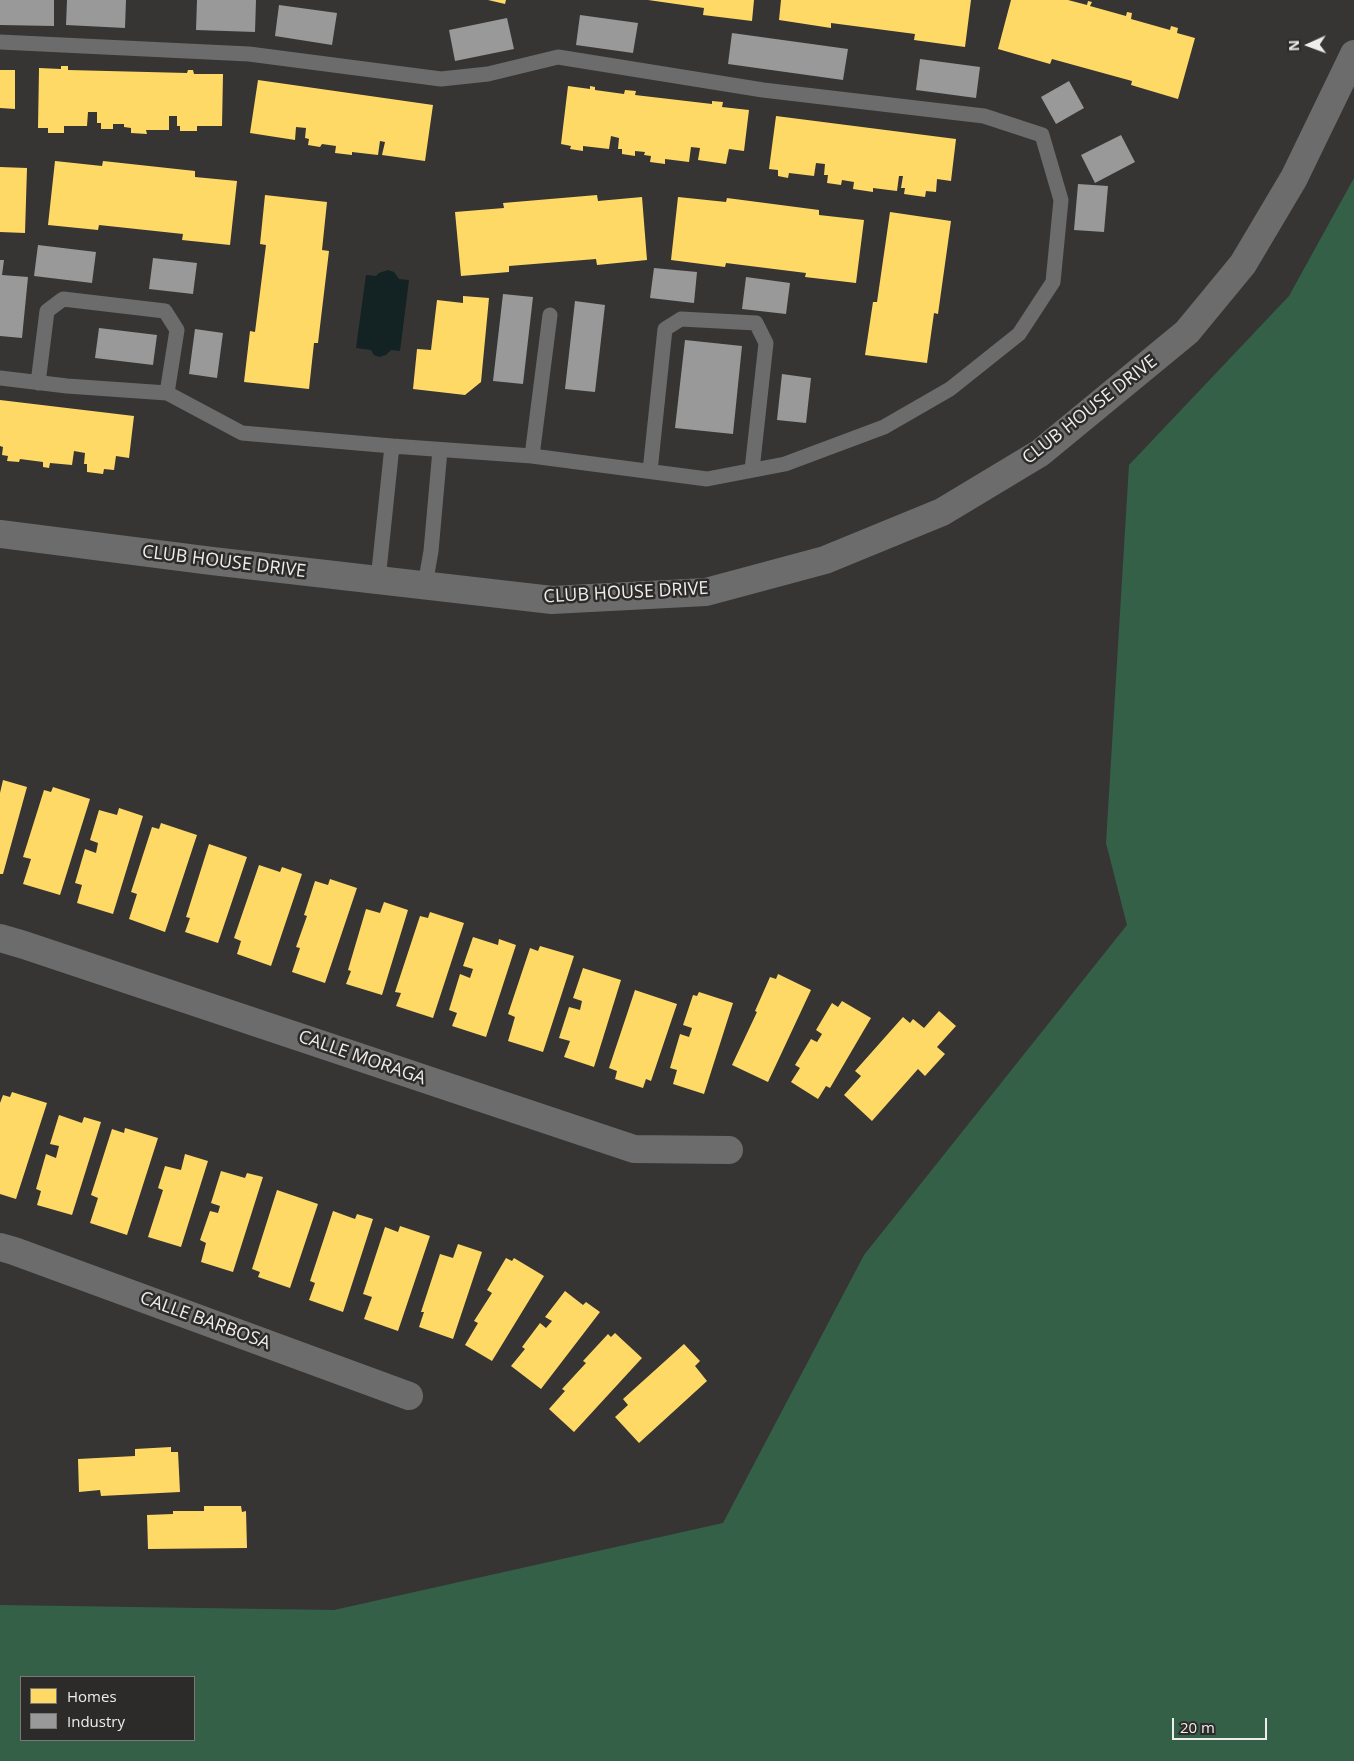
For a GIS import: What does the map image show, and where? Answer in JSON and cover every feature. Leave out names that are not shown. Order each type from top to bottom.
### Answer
[{"type":"street","name":"CLUB HOUSE DRIVE","points":[[0,534],[552,600],[706,592],[825,560],[942,512],[1040,453],[1187,332],[1243,264],[1294,178],[1354,54]]},
{"type":"street","name":"CALLE MORAGA","points":[[0,938],[24,944],[634,1149],[729,1150]]},
{"type":"street","name":"CALLE BARBOSA","points":[[0,1247],[409,1396]]},
{"type":"lane","points":[[0,42],[249,54],[441,79],[488,74],[558,57],[763,90],[984,116],[1042,135],[1060,200],[1053,282],[1019,334],[950,389],[884,427],[784,464],[707,479],[532,456],[440,450],[242,432],[167,393],[38,383],[0,378]]},
{"type":"lane","points":[[38,383],[47,311],[62,299],[165,311],[177,330],[167,393]]},
{"type":"lane","points":[[532,456],[550,315]]},
{"type":"lane","points":[[650,471],[665,329],[681,318],[756,322],[766,344],[752,470]]},
{"type":"lane","points":[[378,580],[392,446]]},
{"type":"lane","points":[[425,585],[431,551],[440,450]]},
{"type":"green space","points":[[1354,178],[1354,1761],[0,1761],[0,1605],[334,1610],[723,1523],[864,1255],[1127,925],[1106,843],[1129,465],[1289,296]]},
{"type":"shaded area","points":[[388,270],[394,272],[399,279],[409,280],[400,351],[391,350],[386,355],[379,357],[374,355],[371,350],[356,348],[366,275],[376,276]]},
{"type":"building: Homes","points":[[488,0],[506,0],[505,4]]},
{"type":"building: Homes","points":[[648,0],[754,0],[752,21],[703,15],[704,8]]},
{"type":"building: Homes","points":[[781,0],[971,0],[965,47],[914,40],[915,34],[831,23],[831,28],[779,20]]},
{"type":"building: Homes","points":[[1011,0],[1068,0],[1087,5],[1088,1],[1092,2],[1090,6],[1126,16],[1127,12],[1132,13],[1131,19],[1170,30],[1171,26],[1178,28],[1177,33],[1195,38],[1178,99],[1131,85],[1132,81],[1052,59],[1050,64],[998,49]]},
{"type":"building: Homes","points":[[61,66],[68,66],[68,70],[187,73],[188,70],[193,70],[194,74],[223,74],[222,126],[197,126],[197,131],[180,131],[180,126],[177,126],[177,116],[169,116],[169,130],[146,130],[147,134],[131,133],[131,128],[124,127],[124,124],[113,124],[113,129],[101,129],[101,123],[97,123],[97,112],[88,112],[87,126],[64,126],[64,133],[48,133],[48,128],[38,128],[39,68],[61,69]]},
{"type":"building: Homes","points":[[0,70],[15,70],[15,109],[0,108]]},
{"type":"building: Homes","points":[[258,80],[433,105],[425,161],[382,155],[385,142],[380,141],[378,155],[352,152],[352,155],[335,153],[336,146],[322,144],[320,147],[308,145],[309,139],[305,138],[306,128],[296,127],[295,140],[250,133]]},
{"type":"building: Homes","points":[[568,86],[590,89],[590,86],[595,87],[595,90],[624,94],[625,90],[636,91],[635,95],[712,104],[712,101],[723,102],[722,107],[749,110],[744,151],[729,149],[726,164],[698,160],[700,148],[691,147],[689,162],[665,159],[665,164],[650,162],[651,156],[644,155],[645,152],[635,151],[635,156],[622,154],[622,149],[618,149],[619,138],[611,136],[609,149],[583,146],[583,151],[570,149],[571,146],[561,144]]},
{"type":"building: Homes","points":[[776,116],[956,139],[951,181],[937,179],[936,192],[926,191],[925,197],[904,194],[905,188],[901,188],[903,176],[899,176],[897,191],[873,188],[873,192],[853,189],[854,182],[842,180],[841,185],[827,183],[828,175],[824,175],[825,164],[816,163],[814,176],[789,173],[788,178],[778,176],[778,170],[769,169]]},
{"type":"building: Homes","points":[[55,161],[102,166],[103,161],[195,171],[195,177],[237,181],[230,245],[182,240],[183,234],[99,225],[98,230],[48,225]]},
{"type":"building: Homes","points":[[0,167],[27,168],[25,233],[0,232]]},
{"type":"building: Homes","points":[[265,195],[327,202],[322,250],[329,251],[318,343],[314,343],[309,389],[244,382],[250,331],[255,332],[266,245],[260,244]]},
{"type":"building: Homes","points":[[597,195],[598,201],[642,197],[647,260],[597,265],[596,259],[509,266],[509,272],[461,276],[455,212],[504,208],[503,203]]},
{"type":"building: Homes","points":[[678,197],[726,202],[727,198],[819,210],[819,215],[864,220],[856,283],[805,277],[806,273],[726,263],[725,267],[671,260]]},
{"type":"building: Homes","points":[[890,212],[951,221],[938,314],[934,313],[927,363],[865,355],[873,302],[877,302]]},
{"type":"building: Homes","points":[[463,296],[489,298],[481,382],[465,395],[413,389],[417,349],[431,350],[437,300],[463,303]]},
{"type":"building: Homes","points":[[0,400],[134,416],[129,458],[116,456],[114,470],[104,469],[103,474],[87,472],[87,464],[84,464],[85,453],[74,451],[72,465],[50,463],[49,468],[43,467],[43,462],[20,459],[19,462],[7,461],[8,456],[2,455],[3,447],[0,446]]},
{"type":"building: Homes","points":[[3,780],[27,787],[3,874],[0,874],[0,793]]},
{"type":"building: Homes","points":[[53,787],[90,799],[60,895],[23,884],[31,859],[23,857],[44,790],[51,792]]},
{"type":"building: Homes","points":[[119,808],[143,816],[113,914],[77,903],[82,885],[75,883],[85,849],[96,853],[98,843],[90,840],[99,810],[117,815]]},
{"type":"building: Homes","points":[[161,823],[197,835],[165,932],[129,919],[137,894],[131,892],[152,827],[159,829]]},
{"type":"building: Homes","points":[[209,844],[247,857],[218,943],[185,932],[190,918],[186,917]]},
{"type":"building: Homes","points":[[259,865],[280,872],[282,867],[302,874],[271,966],[237,954],[241,941],[234,938]]},
{"type":"building: Homes","points":[[330,879],[357,888],[325,983],[292,972],[300,948],[296,947],[307,916],[304,915],[315,881],[328,885]]},
{"type":"building: Homes","points":[[384,902],[408,910],[382,995],[346,984],[351,971],[348,970],[366,909],[380,913]]},
{"type":"building: Homes","points":[[430,912],[464,923],[433,1018],[396,1006],[401,993],[395,992],[420,916],[428,918]]},
{"type":"building: Homes","points":[[473,937],[498,945],[499,939],[516,945],[486,1037],[452,1026],[457,1013],[449,1010],[460,974],[470,978],[473,969],[463,966]]},
{"type":"building: Homes","points":[[540,946],[574,956],[543,1052],[508,1041],[515,1017],[508,1014],[530,948],[538,951]]},
{"type":"building: Homes","points":[[583,968],[621,980],[594,1067],[564,1057],[570,1041],[559,1038],[569,1007],[580,1010],[582,1001],[573,998]]},
{"type":"building: Homes","points":[[778,974],[811,990],[768,1082],[732,1065],[757,1012],[755,1011],[770,977],[776,979]]},
{"type":"building: Homes","points":[[635,990],[677,1004],[651,1081],[646,1079],[643,1088],[615,1079],[617,1071],[609,1068]]},
{"type":"building: Homes","points":[[699,992],[733,1003],[704,1094],[673,1084],[677,1070],[670,1068],[680,1034],[689,1037],[692,1028],[683,1025],[693,995],[697,996]]},
{"type":"building: Homes","points":[[842,1001],[871,1018],[830,1088],[826,1086],[818,1099],[791,1082],[800,1068],[795,1065],[811,1039],[817,1042],[822,1034],[816,1030],[832,1003],[838,1007]]},
{"type":"building: Homes","points":[[939,1011],[956,1026],[937,1047],[945,1054],[925,1076],[918,1069],[872,1121],[844,1095],[861,1076],[855,1071],[903,1017],[910,1023],[913,1019],[924,1028]]},
{"type":"building: Homes","points":[[12,1092],[47,1103],[16,1199],[0,1194],[0,1103],[3,1095],[10,1097]]},
{"type":"building: Homes","points":[[59,1115],[82,1123],[84,1117],[101,1122],[72,1215],[37,1205],[41,1191],[36,1189],[46,1154],[56,1158],[59,1146],[50,1144]]},
{"type":"building: Homes","points":[[125,1128],[158,1138],[127,1235],[90,1223],[98,1198],[91,1195],[112,1129],[124,1133]]},
{"type":"building: Homes","points":[[185,1154],[208,1161],[181,1247],[148,1237],[163,1190],[158,1188],[165,1166],[181,1170]]},
{"type":"building: Homes","points":[[221,1171],[245,1178],[247,1173],[263,1177],[233,1272],[201,1262],[206,1243],[200,1240],[210,1211],[218,1213],[220,1206],[211,1203]]},
{"type":"building: Homes","points":[[277,1190],[318,1204],[290,1288],[258,1277],[260,1272],[252,1269]]},
{"type":"building: Homes","points":[[333,1211],[355,1219],[357,1214],[373,1219],[343,1312],[309,1300],[315,1283],[310,1281]]},
{"type":"building: Homes","points":[[400,1226],[430,1236],[398,1331],[364,1319],[372,1297],[363,1294],[385,1227],[398,1232]]},
{"type":"building: Homes","points":[[458,1244],[482,1252],[453,1339],[419,1327],[424,1312],[421,1312],[440,1254],[453,1258]]},
{"type":"building: Homes","points":[[506,1258],[512,1261],[514,1258],[544,1276],[492,1361],[465,1345],[478,1323],[474,1321],[492,1293],[487,1290]]},
{"type":"building: Homes","points":[[565,1291],[583,1305],[586,1302],[600,1312],[541,1389],[511,1366],[525,1349],[522,1347],[540,1323],[546,1328],[552,1321],[545,1317]]},
{"type":"building: Homes","points":[[615,1333],[642,1358],[574,1432],[549,1409],[565,1391],[562,1389],[586,1363],[583,1361],[608,1334],[611,1337]]},
{"type":"building: Homes","points":[[684,1344],[700,1361],[695,1366],[707,1381],[639,1443],[615,1417],[628,1405],[623,1399]]},
{"type":"building: Homes","points":[[171,1447],[171,1452],[178,1452],[180,1492],[101,1496],[100,1490],[79,1492],[78,1459],[135,1456],[135,1449]]},
{"type":"building: Homes","points":[[204,1506],[241,1506],[242,1512],[246,1511],[247,1548],[148,1549],[147,1515],[173,1514],[173,1511],[204,1511]]},
{"type":"building: Industry","points":[[0,0],[54,0],[54,26],[0,25]]},
{"type":"building: Industry","points":[[67,0],[126,0],[125,28],[66,25]]},
{"type":"building: Industry","points":[[197,0],[256,0],[255,32],[196,30]]},
{"type":"building: Industry","points":[[279,5],[337,13],[332,45],[275,36]]},
{"type":"building: Industry","points":[[580,15],[638,23],[633,53],[576,45]]},
{"type":"building: Industry","points":[[507,18],[514,49],[455,61],[449,30]]},
{"type":"building: Industry","points":[[732,33],[848,49],[843,80],[728,64]]},
{"type":"building: Industry","points":[[920,59],[980,67],[976,98],[916,90]]},
{"type":"building: Industry","points":[[1069,81],[1084,108],[1056,124],[1041,97]]},
{"type":"building: Industry","points":[[1121,135],[1135,162],[1095,183],[1081,155]]},
{"type":"building: Industry","points":[[1078,184],[1108,186],[1104,232],[1074,230]]},
{"type":"building: Industry","points":[[38,245],[96,252],[92,283],[34,276]]},
{"type":"building: Industry","points":[[153,258],[197,263],[193,294],[149,289]]},
{"type":"building: Industry","points":[[0,260],[4,260],[2,275],[28,277],[22,338],[0,336]]},
{"type":"building: Industry","points":[[654,268],[697,272],[694,303],[650,298]]},
{"type":"building: Industry","points":[[746,277],[790,283],[786,314],[742,309]]},
{"type":"building: Industry","points":[[503,294],[533,297],[523,384],[493,381]]},
{"type":"building: Industry","points":[[575,301],[605,305],[595,392],[565,389]]},
{"type":"building: Industry","points":[[99,328],[157,335],[153,365],[95,358]]},
{"type":"building: Industry","points":[[195,329],[223,333],[217,378],[189,374]]},
{"type":"building: Industry","points":[[685,340],[742,346],[733,434],[675,428]]},
{"type":"building: Industry","points":[[782,374],[811,378],[806,423],[777,420]]}]
